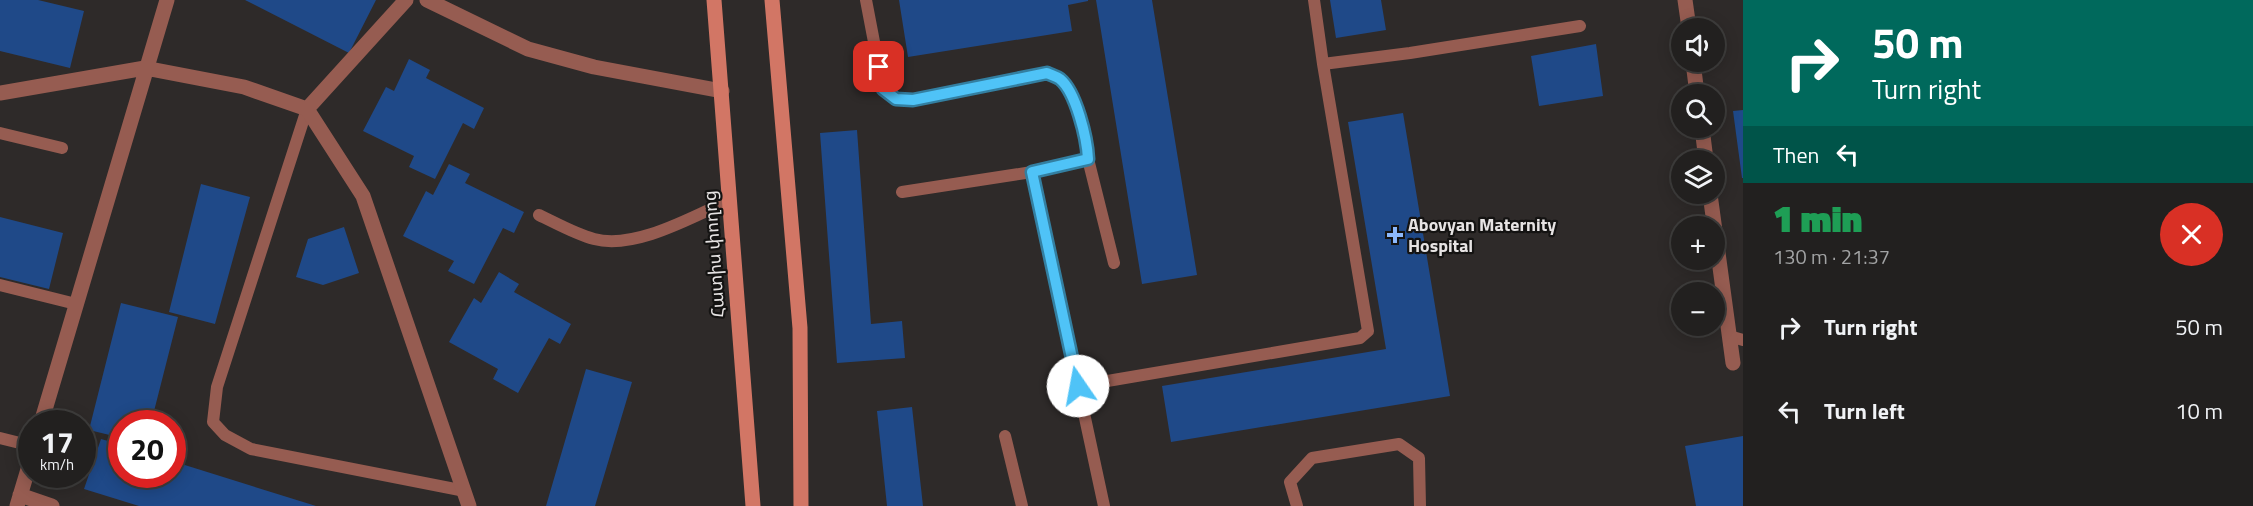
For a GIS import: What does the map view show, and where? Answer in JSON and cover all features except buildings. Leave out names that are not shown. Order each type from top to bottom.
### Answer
[{"type":"main road","name":"Հատիս փողոց","points":[[714,0],[753,506]]},
{"type":"main road","points":[[772,0],[800,328],[801,506]]},
{"type":"street","points":[[45,410],[167,0]]},
{"type":"street","points":[[307,109],[406,0]]},
{"type":"street","points":[[427,0],[528,49],[594,67],[722,91]]},
{"type":"street","points":[[1685,0],[1688,18]]},
{"type":"street","points":[[0,93],[145,68],[244,87],[307,109],[363,196],[467,498]]},
{"type":"street","points":[[1712,204],[1736,338],[1733,363]]},
{"type":"street","points":[[19,501],[52,506]]},
{"type":"lane","points":[[866,0],[883,89],[896,99],[913,100],[1047,73],[1059,78],[1068,88],[1088,143],[1088,159],[1114,263]]},
{"type":"lane","points":[[1078,386],[1360,338],[1368,331],[1314,0]]},
{"type":"lane","points":[[1323,64],[1410,53],[1580,26]]},
{"type":"lane","points":[[307,109],[217,387],[213,422],[225,435],[251,448],[467,498]]},
{"type":"lane","points":[[0,133],[62,148]]},
{"type":"lane","points":[[902,192],[1032,172],[1088,159]]},
{"type":"lane","points":[[1032,172],[1104,506]]},
{"type":"lane","points":[[539,215],[595,240],[628,240],[659,232],[729,200]]},
{"type":"lane","points":[[0,285],[76,304]]},
{"type":"lane","points":[[1005,436],[1022,506]]},
{"type":"lane","points":[[0,438],[18,443]]},
{"type":"lane","points":[[1297,506],[1290,482],[1312,458],[1400,444],[1419,458],[1420,506]]},
{"type":"place","name":"Abovyan Maternity Hospital","points":[[1395,235]]},
{"type":"route","points":[[879,67],[883,89],[896,99],[913,100],[1047,73],[1059,78],[1068,88],[1088,143],[1088,159],[1032,172],[1078,386]]}]
